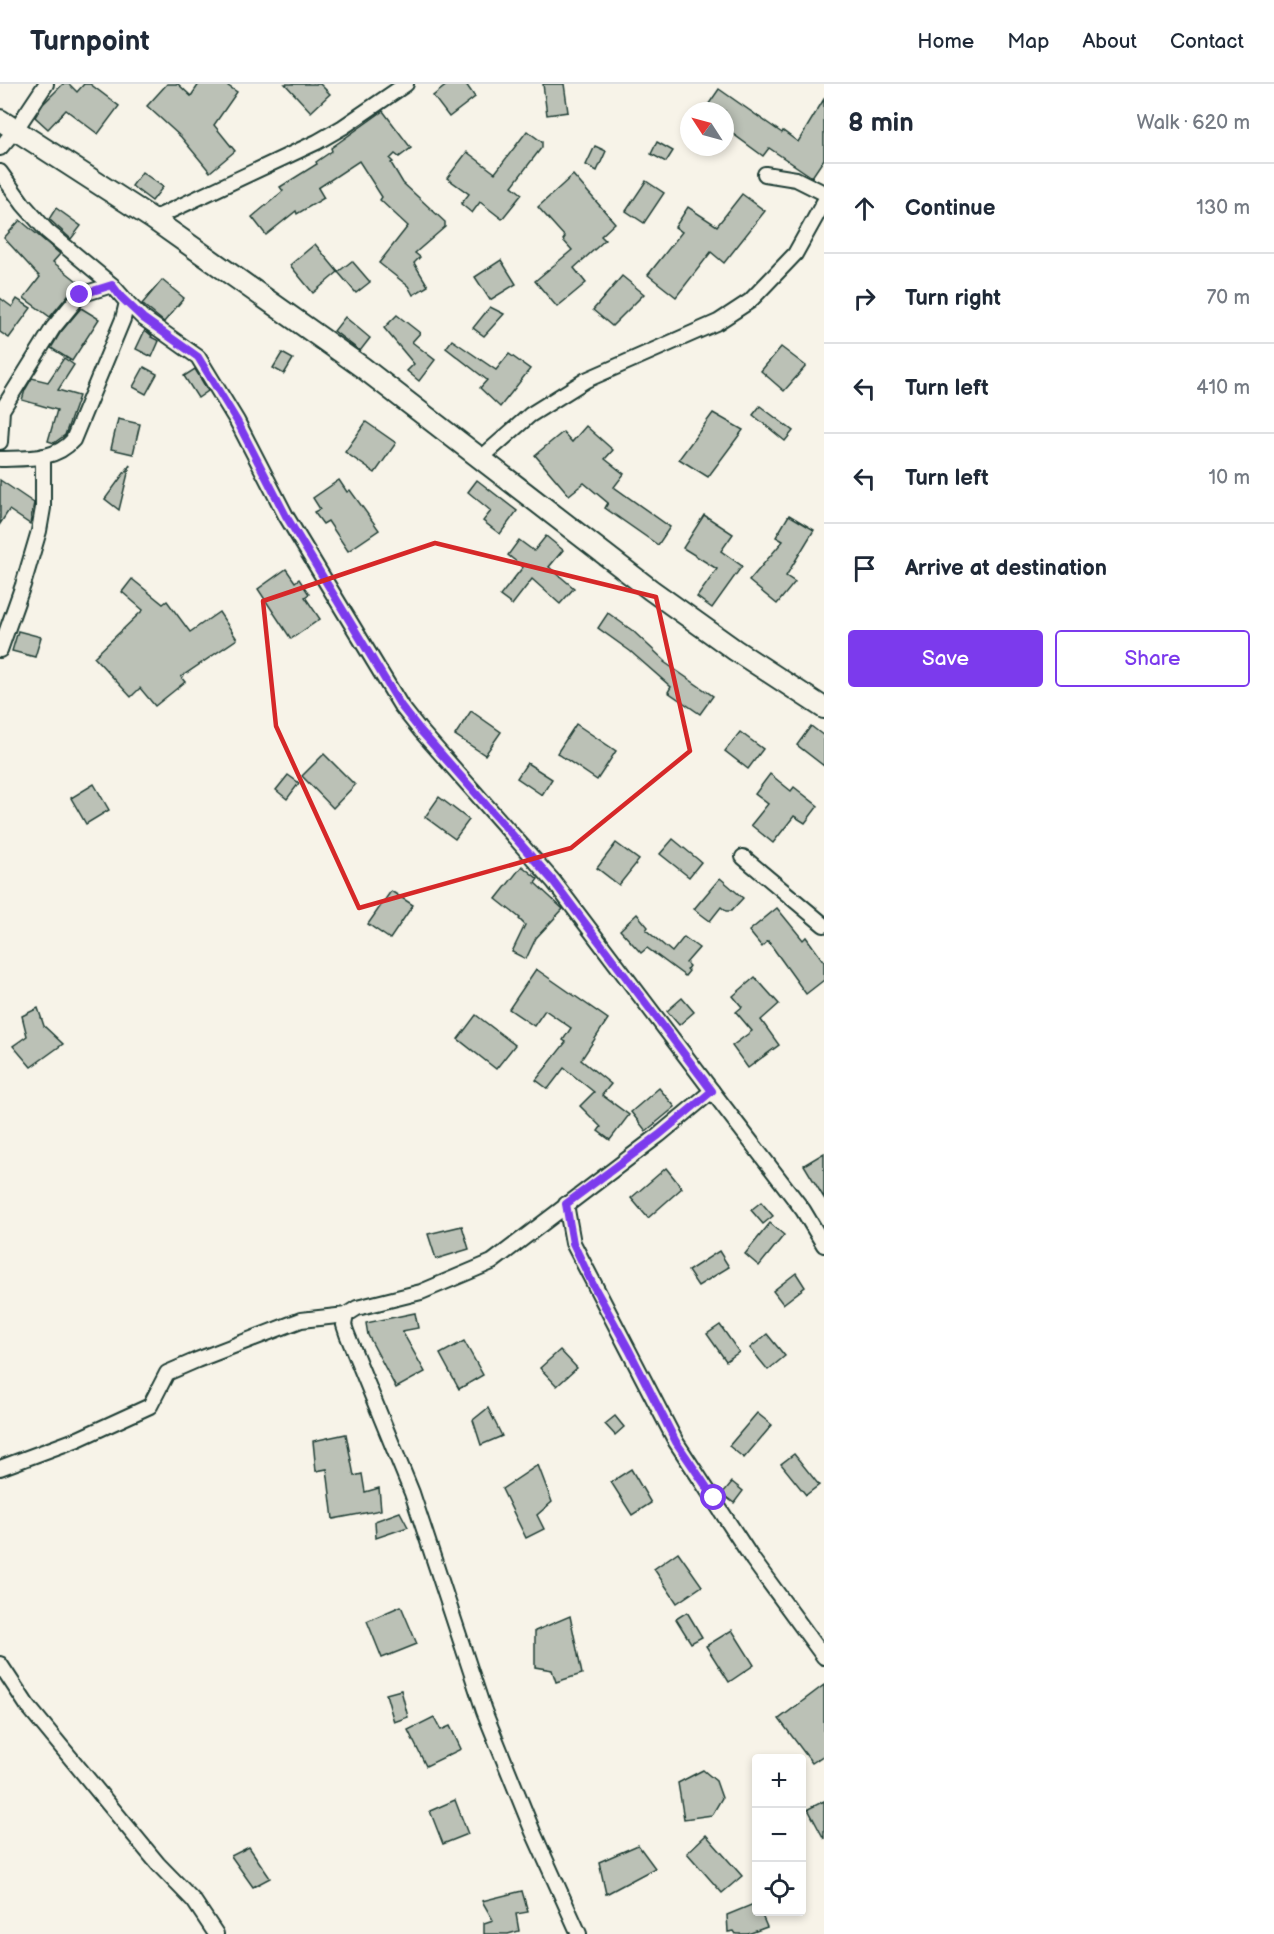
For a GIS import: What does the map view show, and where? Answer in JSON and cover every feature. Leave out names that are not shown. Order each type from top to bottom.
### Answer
[{"type":"street","points":[[0,148],[8,124],[46,84]]},
{"type":"street","points":[[153,219],[317,141],[343,127],[406,84]]},
{"type":"street","points":[[8,124],[153,219],[362,367],[651,590],[735,650],[824,708]]},
{"type":"street","points":[[0,172],[23,204],[47,231],[112,285],[143,318],[198,357],[237,421],[297,535],[401,706],[554,882],[803,1210],[824,1245]]},
{"type":"street","points":[[765,174],[796,179],[824,193]]},
{"type":"street","points":[[481,458],[530,415],[586,380],[718,322],[750,301],[795,254],[824,202]]},
{"type":"street","points":[[0,442],[2,410],[53,328],[80,295],[112,285]]},
{"type":"street","points":[[0,459],[53,454],[65,448],[73,440],[123,319],[127,302]]},
{"type":"street","points":[[0,650],[39,531],[43,508],[42,456]]},
{"type":"street","points":[[743,857],[824,925]]},
{"type":"street","points":[[0,1468],[78,1439],[150,1406],[167,1373],[197,1359],[301,1320],[346,1315],[357,1308],[421,1292],[492,1262],[659,1135],[712,1091]]},
{"type":"street","points":[[566,1204],[573,1243],[676,1442],[753,1560],[824,1657]]},
{"type":"street","points":[[346,1315],[344,1325],[347,1334],[412,1493],[484,1711],[533,1833],[579,1934]]},
{"type":"street","points":[[0,1664],[27,1705],[158,1864],[194,1901],[216,1934]]},
{"type":"highlighted area","points":[[435,543],[656,597],[690,751],[571,848],[359,908],[276,726],[263,601]]},
{"type":"building","points":[[63,84],[69,84],[77,92],[84,84],[90,84],[119,106],[98,134],[66,110],[48,129],[35,117],[43,104]]},
{"type":"building","points":[[167,84],[178,84],[191,96],[199,84],[225,84],[237,92],[214,125],[235,151],[210,172],[181,137],[147,106]]},
{"type":"building","points":[[285,84],[320,84],[330,94],[311,112]]},
{"type":"building","points":[[448,84],[466,84],[475,97],[449,117],[433,96]]},
{"type":"building","points":[[543,84],[564,84],[568,112],[547,115]]},
{"type":"building","points":[[719,89],[798,142],[824,99],[824,159],[812,177],[769,148],[763,156],[734,135],[734,102],[710,102]]},
{"type":"building","points":[[383,111],[411,148],[399,157],[395,154],[390,159],[393,162],[391,163],[403,183],[445,222],[445,227],[415,253],[420,257],[414,263],[428,286],[413,295],[408,286],[379,263],[408,226],[380,200],[382,197],[359,161],[318,188],[324,198],[297,214],[296,211],[266,235],[252,217],[283,191],[280,187],[317,164],[316,162],[332,151],[331,148]]},
{"type":"building","points":[[527,131],[542,142],[542,147],[512,186],[522,194],[502,219],[480,202],[472,213],[461,204],[469,194],[447,178],[467,152],[495,173]]},
{"type":"building","points":[[657,142],[673,151],[666,162],[651,154]]},
{"type":"building","points":[[595,146],[606,151],[597,171],[586,165]]},
{"type":"building","points":[[142,172],[163,187],[152,201],[132,186]]},
{"type":"building","points":[[573,175],[615,223],[601,236],[605,240],[574,268],[586,283],[557,307],[535,281],[572,250],[563,240],[565,237],[538,207]]},
{"type":"building","points":[[646,181],[664,193],[644,223],[626,211]]},
{"type":"building","points":[[742,194],[765,211],[724,263],[711,252],[676,297],[648,275],[682,232],[675,227],[688,207],[717,226]]},
{"type":"building","points":[[56,208],[81,226],[71,239],[49,219]]},
{"type":"building","points":[[20,220],[60,254],[53,262],[82,285],[73,289],[50,317],[24,298],[40,277],[4,238]]},
{"type":"building","points":[[315,244],[338,272],[313,293],[290,265]]},
{"type":"building","points":[[501,260],[516,284],[490,300],[475,277]]},
{"type":"building","points":[[352,261],[370,282],[356,293],[338,272]]},
{"type":"building","points":[[622,276],[644,294],[612,326],[593,310]]},
{"type":"building","points":[[162,280],[184,298],[164,322],[142,304]]},
{"type":"building","points":[[0,298],[12,307],[17,299],[31,308],[9,338],[0,332]]},
{"type":"building","points":[[490,307],[504,314],[484,336],[473,328]]},
{"type":"building","points":[[81,308],[99,319],[72,361],[51,348]]},
{"type":"building","points":[[397,315],[420,333],[412,342],[435,360],[419,381],[407,371],[414,364],[384,328]]},
{"type":"building","points":[[345,317],[370,338],[360,351],[334,331]]},
{"type":"building","points":[[145,330],[159,341],[152,357],[136,349]]},
{"type":"building","points":[[452,340],[496,370],[509,354],[530,369],[500,407],[480,388],[487,380],[446,348]]},
{"type":"building","points":[[781,347],[806,366],[784,391],[761,371]]},
{"type":"building","points":[[282,353],[293,359],[284,374],[273,368]]},
{"type":"building","points":[[64,358],[74,365],[58,390],[79,396],[65,435],[54,443],[48,441],[57,410],[22,400],[32,378],[48,382]]},
{"type":"building","points":[[144,367],[157,374],[146,394],[133,387]]},
{"type":"building","points":[[195,369],[208,391],[198,398],[184,376]]},
{"type":"building","points":[[760,406],[793,431],[785,441],[753,415]]},
{"type":"building","points":[[713,413],[743,430],[708,477],[679,459]]},
{"type":"building","points":[[118,419],[140,424],[133,454],[111,449]]},
{"type":"building","points":[[366,422],[396,443],[375,473],[345,452]]},
{"type":"building","points":[[586,426],[613,450],[605,459],[624,474],[614,487],[670,527],[658,545],[605,508],[608,503],[584,483],[569,495],[535,455],[563,432],[572,442]]},
{"type":"building","points":[[130,465],[119,510],[105,499]]},
{"type":"building","points":[[0,480],[34,503],[30,524],[9,510],[0,524]]},
{"type":"building","points":[[339,480],[347,492],[350,490],[379,530],[348,551],[328,521],[323,524],[314,512],[320,509],[313,498]]},
{"type":"building","points":[[477,480],[517,511],[500,534],[483,521],[491,511],[468,492]]},
{"type":"building","points":[[704,515],[733,534],[721,551],[742,566],[712,608],[697,597],[717,569],[683,548]]},
{"type":"building","points":[[789,515],[814,530],[786,576],[795,582],[777,604],[749,581],[783,541],[776,537]]},
{"type":"building","points":[[546,536],[563,550],[549,567],[574,588],[560,604],[532,579],[512,605],[500,596],[523,567],[508,555],[519,540],[534,551]]},
{"type":"building","points":[[286,569],[295,582],[299,579],[309,594],[305,597],[320,619],[291,639],[258,589]]},
{"type":"building","points":[[132,579],[163,604],[167,601],[190,632],[219,612],[237,639],[181,677],[185,682],[155,706],[140,688],[131,697],[94,657],[143,610],[122,592]]},
{"type":"building","points":[[608,613],[633,631],[664,662],[713,696],[700,714],[668,692],[671,687],[630,651],[598,628]]},
{"type":"building","points":[[18,631],[41,637],[35,657],[12,651]]},
{"type":"building","points":[[471,711],[501,732],[485,755],[455,735]]},
{"type":"building","points":[[576,724],[616,751],[597,780],[557,753]]},
{"type":"building","points":[[811,726],[824,736],[824,766],[797,745]]},
{"type":"building","points":[[740,732],[763,749],[748,769],[725,751]]},
{"type":"building","points":[[324,754],[355,785],[333,808],[302,776]]},
{"type":"building","points":[[527,763],[552,779],[542,795],[517,778]]},
{"type":"building","points":[[770,774],[791,791],[794,787],[818,806],[805,823],[794,816],[773,843],[751,825],[768,804],[755,794]]},
{"type":"building","points":[[288,775],[299,783],[287,799],[276,790]]},
{"type":"building","points":[[94,784],[109,810],[86,824],[71,798]]},
{"type":"building","points":[[439,797],[469,820],[455,839],[425,817]]},
{"type":"building","points":[[673,839],[701,862],[689,877],[660,854]]},
{"type":"building","points":[[616,843],[639,860],[619,885],[597,868]]},
{"type":"building","points":[[522,866],[538,879],[535,883],[563,909],[536,938],[526,959],[512,952],[525,925],[520,918],[496,899]]},
{"type":"building","points":[[720,878],[743,898],[731,911],[726,911],[721,907],[710,921],[694,909]]},
{"type":"building","points":[[391,891],[413,905],[390,939],[368,924]]},
{"type":"building","points":[[777,908],[803,940],[806,937],[824,962],[824,980],[806,994],[768,941],[762,947],[749,931]]},
{"type":"building","points":[[637,914],[648,927],[646,930],[672,952],[684,937],[699,948],[686,963],[689,971],[685,976],[647,948],[641,953],[620,930]]},
{"type":"building","points":[[536,969],[608,1019],[581,1060],[611,1084],[602,1095],[629,1115],[610,1140],[598,1131],[601,1127],[580,1106],[594,1092],[564,1068],[548,1089],[536,1080],[566,1042],[563,1040],[571,1028],[545,1010],[534,1026],[509,1009]]},
{"type":"building","points":[[755,977],[779,1004],[761,1020],[779,1045],[748,1068],[732,1046],[752,1031],[736,1012],[742,1007],[733,996]]},
{"type":"building","points":[[682,998],[694,1012],[679,1025],[667,1011]]},
{"type":"building","points":[[38,1008],[44,1026],[63,1044],[31,1067],[13,1046],[27,1036],[22,1016]]},
{"type":"building","points":[[476,1015],[515,1045],[496,1069],[458,1039]]},
{"type":"building","points":[[659,1088],[675,1107],[646,1131],[631,1112]]},
{"type":"building","points":[[824,1153],[824,1198],[804,1165]]},
{"type":"building","points":[[666,1168],[682,1188],[648,1218],[631,1198]]},
{"type":"building","points":[[761,1202],[773,1216],[763,1224],[751,1210]]},
{"type":"building","points":[[770,1223],[784,1235],[759,1266],[745,1254]]},
{"type":"building","points":[[462,1226],[469,1249],[436,1259],[428,1234]]},
{"type":"building","points":[[719,1251],[729,1267],[698,1286],[688,1271]]},
{"type":"building","points":[[796,1273],[805,1287],[783,1304],[773,1291]]},
{"type":"building","points":[[415,1313],[418,1328],[402,1331],[425,1372],[396,1388],[368,1335],[366,1323]]},
{"type":"building","points":[[720,1325],[739,1352],[726,1361],[707,1334]]},
{"type":"building","points":[[767,1334],[785,1356],[768,1370],[750,1348]]},
{"type":"building","points":[[464,1341],[483,1375],[459,1389],[440,1354]]},
{"type":"building","points":[[560,1350],[577,1368],[557,1386],[540,1368]]},
{"type":"building","points":[[488,1408],[502,1436],[481,1445],[473,1420]]},
{"type":"building","points":[[757,1413],[772,1425],[744,1458],[729,1446]]},
{"type":"building","points":[[615,1416],[624,1427],[615,1435],[605,1424]]},
{"type":"building","points":[[346,1434],[354,1476],[362,1474],[365,1492],[379,1488],[381,1510],[333,1519],[327,1469],[316,1471],[313,1441]]},
{"type":"building","points":[[794,1454],[819,1485],[806,1495],[781,1464]]},
{"type":"building","points":[[538,1465],[552,1502],[537,1515],[544,1529],[526,1538],[502,1489]]},
{"type":"building","points":[[631,1469],[651,1503],[632,1515],[611,1482]]},
{"type":"building","points":[[732,1482],[743,1491],[734,1503],[722,1494]]},
{"type":"building","points":[[400,1512],[408,1527],[376,1538],[375,1521]]},
{"type":"building","points":[[678,1552],[702,1586],[677,1603],[654,1569]]},
{"type":"building","points":[[401,1606],[417,1644],[382,1658],[367,1621]]},
{"type":"building","points":[[687,1612],[702,1637],[691,1643],[676,1619]]},
{"type":"building","points":[[570,1616],[582,1674],[556,1682],[552,1670],[535,1667],[535,1631]]},
{"type":"building","points":[[732,1630],[754,1665],[729,1682],[706,1646]]},
{"type":"building","points":[[824,1685],[824,1755],[812,1763],[779,1719]]},
{"type":"building","points":[[401,1690],[408,1717],[394,1722],[386,1694]]},
{"type":"building","points":[[434,1717],[441,1730],[450,1726],[461,1749],[426,1766],[408,1730]]},
{"type":"building","points":[[703,1770],[716,1781],[722,1798],[712,1815],[684,1819],[678,1783]]},
{"type":"building","points":[[455,1800],[468,1834],[443,1844],[430,1811]]},
{"type":"building","points":[[824,1801],[824,1839],[808,1809]]},
{"type":"building","points":[[706,1835],[742,1876],[722,1893],[687,1853]]},
{"type":"building","points":[[638,1845],[655,1868],[606,1894],[599,1862]]},
{"type":"building","points":[[249,1847],[270,1878],[253,1887],[231,1856]]},
{"type":"building","points":[[522,1891],[528,1912],[516,1914],[519,1931],[508,1934],[484,1934],[484,1923],[493,1920],[482,1901]]},
{"type":"building","points":[[752,1905],[752,1916],[762,1916],[767,1927],[748,1934],[728,1932],[727,1915]]},
{"type":"route","points":[[80,295],[112,285],[143,318],[198,357],[237,421],[286,516],[401,706],[554,882],[712,1091],[659,1135],[566,1204],[573,1243],[592,1283],[676,1442],[714,1498]]}]
